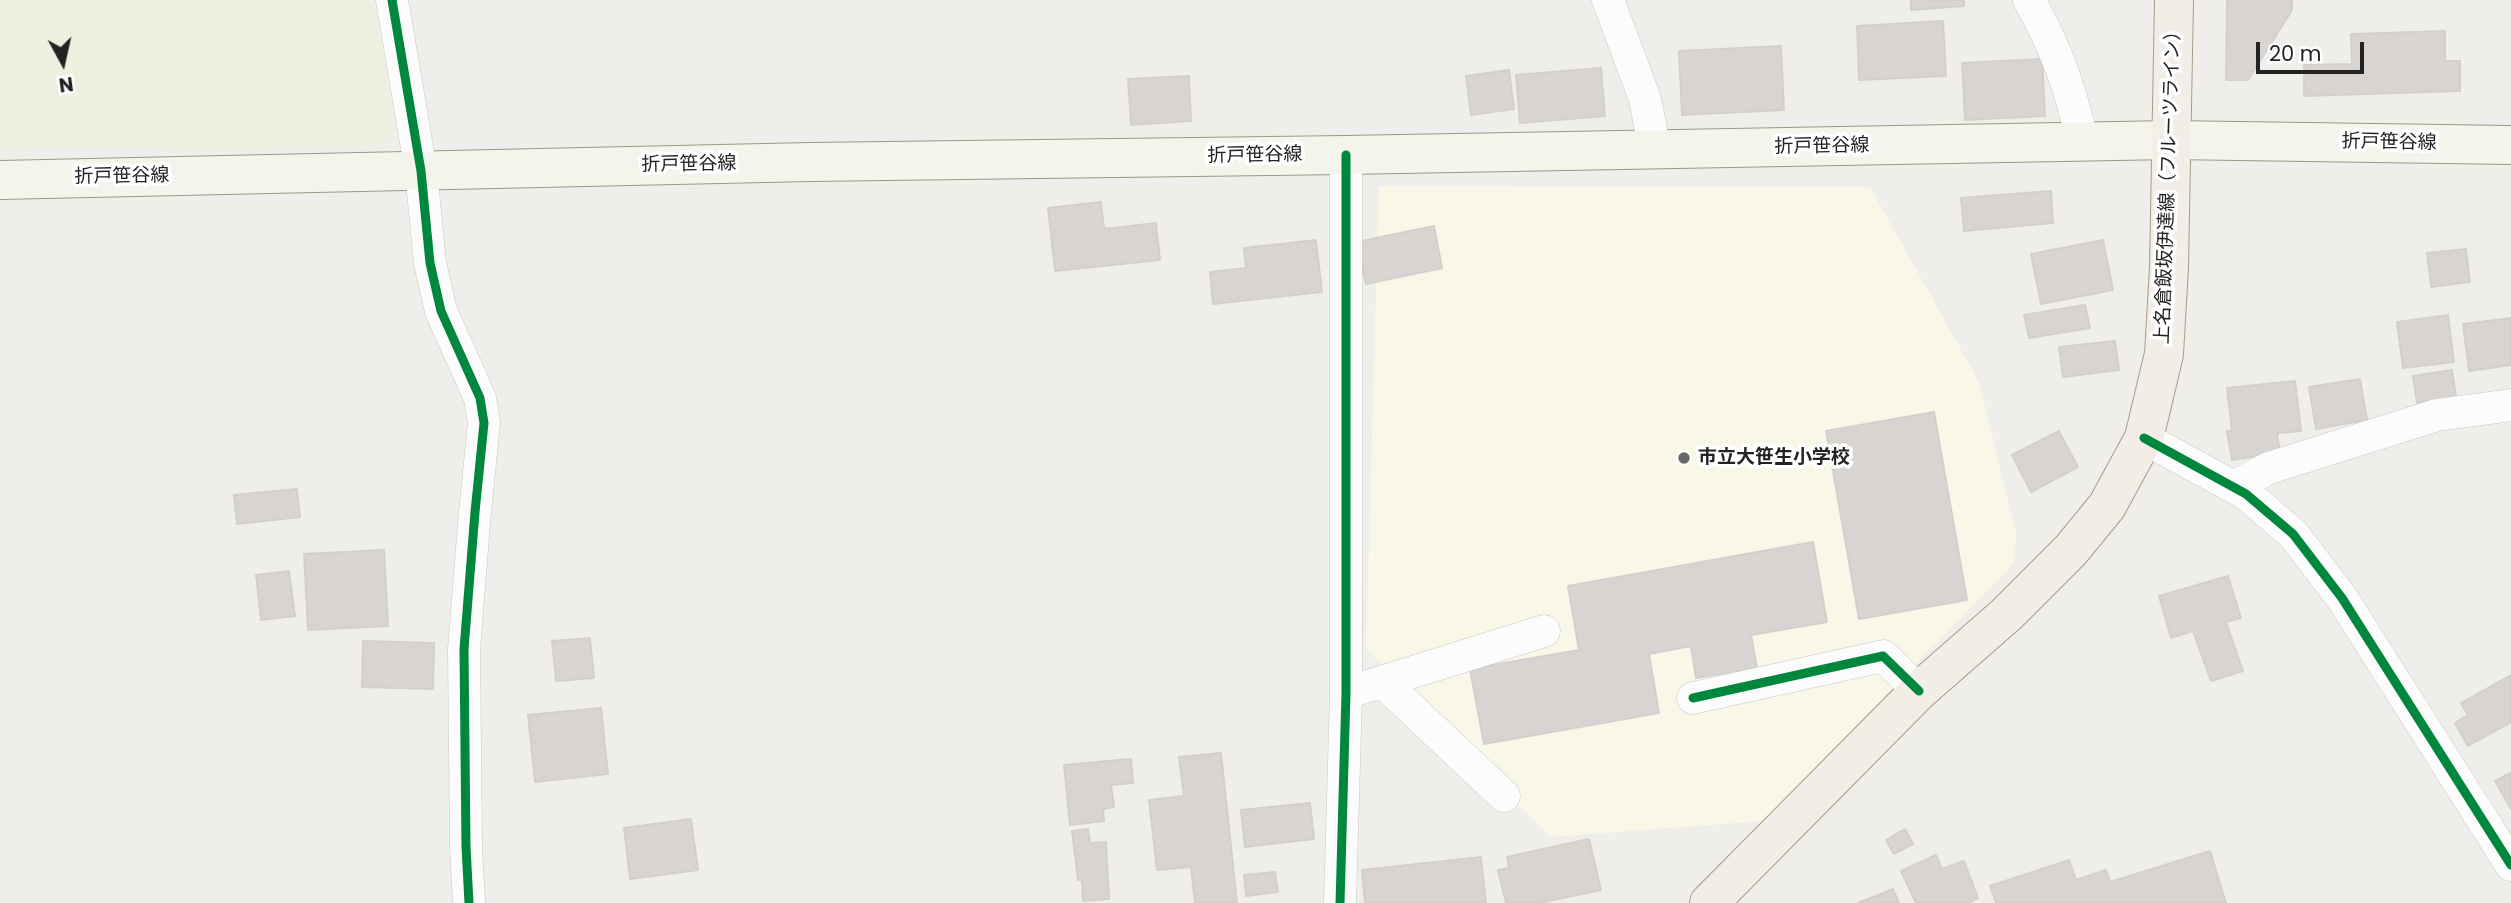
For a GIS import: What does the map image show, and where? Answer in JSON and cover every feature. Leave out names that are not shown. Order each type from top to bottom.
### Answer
[{"type":"main road","name":"上名倉飯坂伊達線（フルーツライン）","points":[[1709,903],[1919,691],[2007,614],[2071,550],[2107,506],[2144,438],[2164,354],[2169,267],[2174,0]]},
{"type":"main road","name":"折戸笹谷線","points":[[0,180],[797,162],[2171,140],[2511,145]]},
{"type":"street","points":[[392,0],[421,171],[430,263],[442,311],[480,398],[484,423],[474,512],[464,649],[469,903]]},
{"type":"street","points":[[1608,0],[1645,99],[1655,150]]},
{"type":"street","points":[[2029,0],[2046,29],[2062,69],[2074,102],[2082,142]]},
{"type":"street","points":[[1340,903],[1346,693],[1346,155]]},
{"type":"street","points":[[2232,487],[2269,468],[2437,415],[2511,405]]},
{"type":"street","points":[[2144,438],[2246,495],[2293,534],[2342,598],[2511,865]]},
{"type":"street","points":[[1346,693],[1544,631]]},
{"type":"street","points":[[1693,698],[1883,656],[1919,691]]},
{"type":"street","points":[[1383,682],[1503,796]]},
{"type":"shaded area","name":"市立大笹生小学校","points":[[1379,186],[1870,187],[1979,382],[2016,534],[2014,563],[1763,821],[1550,837],[1366,649]]},
{"type":"green space","points":[[0,0],[373,0],[396,127],[377,146],[0,148]]},
{"type":"building","points":[[1911,0],[1964,0],[1964,6],[1911,10]]},
{"type":"building","points":[[2227,0],[2292,0],[2292,10],[2248,80],[2226,80]]},
{"type":"building","points":[[1943,21],[1946,76],[1859,80],[1857,26]]},
{"type":"building","points":[[2445,31],[2445,61],[2460,61],[2460,91],[2304,96],[2304,65],[2352,64],[2351,34]]},
{"type":"building","points":[[1781,46],[1784,110],[1682,115],[1679,51]]},
{"type":"building","points":[[2042,59],[2045,116],[1965,120],[1962,63]]},
{"type":"building","points":[[1601,68],[1605,116],[1520,123],[1516,75]]},
{"type":"building","points":[[1509,70],[1514,109],[1471,115],[1466,76]]},
{"type":"building","points":[[1189,76],[1191,121],[1131,125],[1128,79]]},
{"type":"building","points":[[2051,191],[2053,223],[1964,231],[1961,198]]},
{"type":"building","points":[[1101,202],[1104,229],[1156,223],[1160,260],[1055,271],[1048,208]]},
{"type":"building","points":[[1434,226],[1442,268],[1366,284],[1357,242]]},
{"type":"building","points":[[1316,240],[1322,292],[1213,304],[1210,272],[1246,268],[1244,248]]},
{"type":"building","points":[[2103,240],[2113,290],[2041,304],[2031,254]]},
{"type":"building","points":[[2466,249],[2470,282],[2431,287],[2427,253]]},
{"type":"building","points":[[2085,305],[2090,328],[2029,338],[2024,315]]},
{"type":"building","points":[[2448,315],[2454,362],[2403,368],[2397,322]]},
{"type":"building","points":[[2511,318],[2511,365],[2469,371],[2463,324]]},
{"type":"building","points":[[2115,341],[2119,370],[2063,377],[2059,347]]},
{"type":"building","points":[[2452,370],[2456,397],[2417,403],[2413,376]]},
{"type":"building","points":[[2360,379],[2367,420],[2316,429],[2309,387]]},
{"type":"building","points":[[2295,381],[2301,431],[2277,433],[2280,453],[2232,460],[2227,431],[2232,431],[2227,388]]},
{"type":"building","points":[[1934,412],[1967,600],[1859,619],[1826,431]]},
{"type":"building","points":[[2059,431],[2078,467],[2031,492],[2012,455]]},
{"type":"building","points":[[297,489],[300,517],[237,524],[234,495]]},
{"type":"building","points":[[1813,542],[1827,622],[1751,635],[1757,668],[1696,678],[1691,646],[1649,654],[1659,713],[1484,744],[1470,669],[1579,650],[1568,586]]},
{"type":"building","points":[[384,550],[388,626],[308,630],[304,554]]},
{"type":"building","points":[[289,571],[295,616],[261,620],[256,575]]},
{"type":"building","points":[[2228,576],[2241,618],[2226,622],[2243,671],[2211,681],[2193,631],[2171,638],[2159,596]]},
{"type":"building","points":[[590,638],[594,678],[556,681],[552,641]]},
{"type":"building","points":[[363,641],[434,643],[433,689],[362,687]]},
{"type":"building","points":[[2511,675],[2511,722],[2468,746],[2455,723],[2468,715],[2461,703]]},
{"type":"building","points":[[601,708],[608,774],[535,782],[528,715]]},
{"type":"building","points":[[1221,753],[1237,903],[1195,903],[1191,867],[1157,870],[1149,800],[1184,796],[1179,757]]},
{"type":"building","points":[[1131,759],[1133,783],[1111,785],[1114,807],[1103,809],[1104,821],[1070,825],[1064,765]]},
{"type":"building","points":[[2511,773],[2511,809],[2495,781]]},
{"type":"building","points":[[1310,803],[1314,839],[1245,847],[1241,810]]},
{"type":"building","points":[[691,819],[698,870],[630,879],[624,828]]},
{"type":"building","points":[[1088,829],[1090,843],[1106,842],[1109,899],[1083,901],[1082,880],[1078,880],[1072,831]]},
{"type":"building","points":[[1905,829],[1913,844],[1894,854],[1886,840]]},
{"type":"building","points":[[1589,839],[1601,890],[1539,903],[1506,903],[1498,870],[1509,868],[1507,857]]},
{"type":"building","points":[[2210,851],[2226,903],[1996,903],[1990,886],[2069,860],[2076,880],[2106,870],[2110,882]]},
{"type":"building","points":[[1936,855],[1942,869],[1964,861],[1978,898],[1968,903],[1916,903],[1901,871]]},
{"type":"building","points":[[1481,857],[1486,903],[1365,903],[1362,870]]},
{"type":"building","points":[[1275,872],[1278,892],[1246,896],[1244,875]]},
{"type":"building","points":[[1893,889],[1899,903],[1858,903]]},
{"type":"cycle path","points":[[392,0],[421,171],[430,263],[441,311],[480,398],[484,423],[464,649],[469,903]]},
{"type":"cycle path","points":[[1340,903],[1346,693],[1346,155]]},
{"type":"cycle path","points":[[2144,438],[2246,494],[2293,534],[2342,598],[2511,865]]},
{"type":"cycle path","points":[[1693,698],[1883,656],[1919,691]]},
{"type":"place","name":"市立大笹生小学校","points":[[1684,458]]}]
